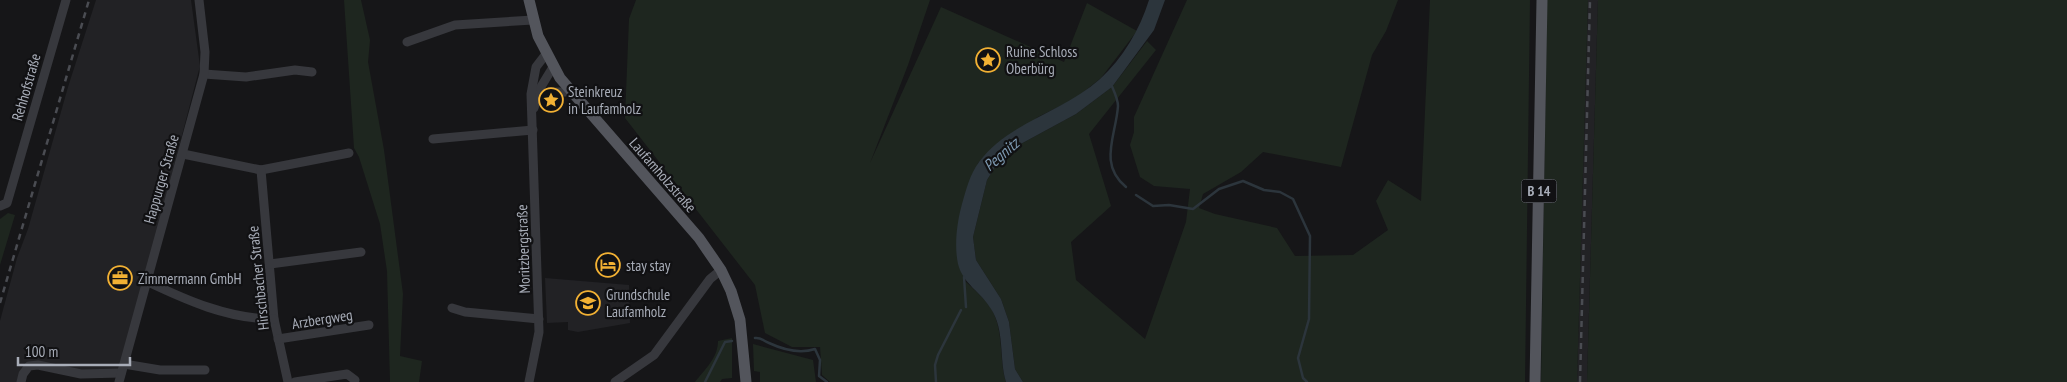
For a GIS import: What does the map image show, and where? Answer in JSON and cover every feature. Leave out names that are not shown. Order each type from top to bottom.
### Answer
[{"type":"main road","name":"Laufamholzstraße","points":[[529,0],[533,20],[553,67],[571,92],[699,238],[721,270],[731,291],[740,320],[746,382]]},
{"type":"main road","name":"B 14","points":[[1535,382],[1542,0]]},
{"type":"street","name":"Rehhofstraße","points":[[0,206],[7,203],[66,0]]},
{"type":"street","name":"Happurger Straße","points":[[120,378],[204,74],[205,52],[199,0]]},
{"type":"street","points":[[407,42],[455,25],[533,20]]},
{"type":"street","name":"Moritzbergstraße","points":[[529,382],[539,342],[531,87],[538,64],[546,54]]},
{"type":"street","name":"Moritzbergstraße","points":[[532,113],[542,84],[553,67]]},
{"type":"street","points":[[204,74],[246,77],[295,70],[312,72]]},
{"type":"street","points":[[536,100],[549,92],[571,92]]},
{"type":"street","points":[[432,139],[522,129],[533,130]]},
{"type":"street","points":[[183,154],[261,170],[348,153]]},
{"type":"street","name":"Hirschbacher Straße","points":[[261,170],[274,319],[288,382]]},
{"type":"street","points":[[270,264],[361,252]]},
{"type":"street","points":[[615,382],[654,355],[710,279],[721,270]]},
{"type":"street","points":[[146,281],[195,304],[260,319],[274,319]]},
{"type":"street","points":[[452,308],[466,312],[539,319]]},
{"type":"street","name":"Arzbergweg","points":[[278,339],[369,325]]},
{"type":"street","points":[[124,364],[160,370],[205,370]]},
{"type":"street","points":[[21,382],[23,374],[30,366],[38,365],[81,374],[120,378]]},
{"type":"street","points":[[295,382],[347,374],[355,380]]},
{"type":"shaded area","points":[[96,0],[191,0],[200,66],[121,369],[82,371],[30,365],[21,382],[0,382],[0,321],[68,87]]},
{"type":"shaded area","points":[[344,0],[361,0],[370,40],[368,62],[384,150],[403,294],[400,356],[422,361],[419,382],[390,382],[387,271],[380,224],[359,157],[354,148]]},
{"type":"shaded area","points":[[636,0],[930,0],[908,65],[870,163],[941,7],[1064,62],[1087,3],[1137,31],[1101,78],[1076,98],[1038,117],[978,163],[963,279],[986,302],[996,318],[1006,382],[830,382],[822,375],[820,347],[792,347],[765,333],[755,285],[625,118],[629,19]]},
{"type":"shaded area","points":[[1187,0],[1398,0],[1386,31],[1372,55],[1341,167],[1263,152],[1241,172],[1203,194],[1199,208],[1215,214],[1277,228],[1295,256],[1353,255],[1388,230],[1376,201],[1388,180],[1421,201],[1430,0],[1530,0],[1525,382],[1023,382],[1015,369],[1009,322],[1001,299],[976,260],[973,237],[987,180],[998,162],[1017,146],[1076,114],[1112,87],[1147,41],[1156,50],[1089,134],[1111,206],[1071,242],[1076,280],[1145,339],[1186,222],[1190,189],[1154,186],[1140,177],[1130,145],[1134,132],[1134,117]]},
{"type":"shaded area","points":[[1547,0],[1588,0],[1577,382],[1541,382]]},
{"type":"shaded area","points":[[1588,0],[1598,0],[1587,382],[1577,382]]},
{"type":"shaded area","points":[[1598,0],[2067,0],[2067,382],[1587,382]]},
{"type":"shaded area","points":[[8,213],[15,215],[0,265],[0,219]]},
{"type":"shaded area","name":"Grundschule Laufamholz","points":[[545,278],[629,285],[630,323],[578,332],[568,330],[568,322],[547,323]]},
{"type":"shaded area","points":[[732,338],[732,378],[722,379],[720,382],[695,382],[707,368],[716,353],[718,341]]},
{"type":"shaded area","points":[[753,344],[813,360],[816,382],[760,382],[760,372],[754,371]]},
{"type":"water","name":"Pegnitz","points":[[1149,0],[1165,0],[1154,30],[1112,87],[1076,114],[1017,146],[998,162],[987,180],[973,237],[976,260],[1001,299],[1009,322],[1015,369],[1023,382],[1006,382],[1000,335],[995,317],[987,303],[968,283],[958,264],[956,249],[957,226],[969,182],[979,162],[991,148],[1021,127],[1070,100],[1100,79],[1108,71],[1130,42],[1141,22]]},
{"type":"waterway","points":[[1111,84],[1118,106],[1112,139],[1111,159],[1113,169],[1126,187]]},
{"type":"waterway","points":[[1136,195],[1153,206],[1169,205],[1193,209],[1219,189],[1243,181],[1264,190],[1280,192],[1293,199],[1310,236],[1309,319],[1298,358],[1303,378],[1307,382]]},
{"type":"waterway","points":[[964,277],[966,307]]},
{"type":"waterway","points":[[936,382],[935,365],[938,355],[961,310]]},
{"type":"waterway","points":[[755,338],[786,349],[804,351],[815,349],[820,360],[819,376],[827,382]]},
{"type":"waterway","points":[[705,382],[725,342],[732,341]]},
{"type":"railway","points":[[0,303],[89,0]]},
{"type":"railway","points":[[1580,382],[1590,0]]},
{"type":"place","name":"Ruine Schloss Oberbürg","points":[[988,60]]},
{"type":"place","name":"Steinkreuz in Laufamholz","points":[[551,100]]},
{"type":"place","name":"stay stay","points":[[608,265]]},
{"type":"place","name":"Zimmermann GmbH","points":[[120,278]]},
{"type":"place","name":"Grundschule Laufamholz","points":[[588,303]]}]
